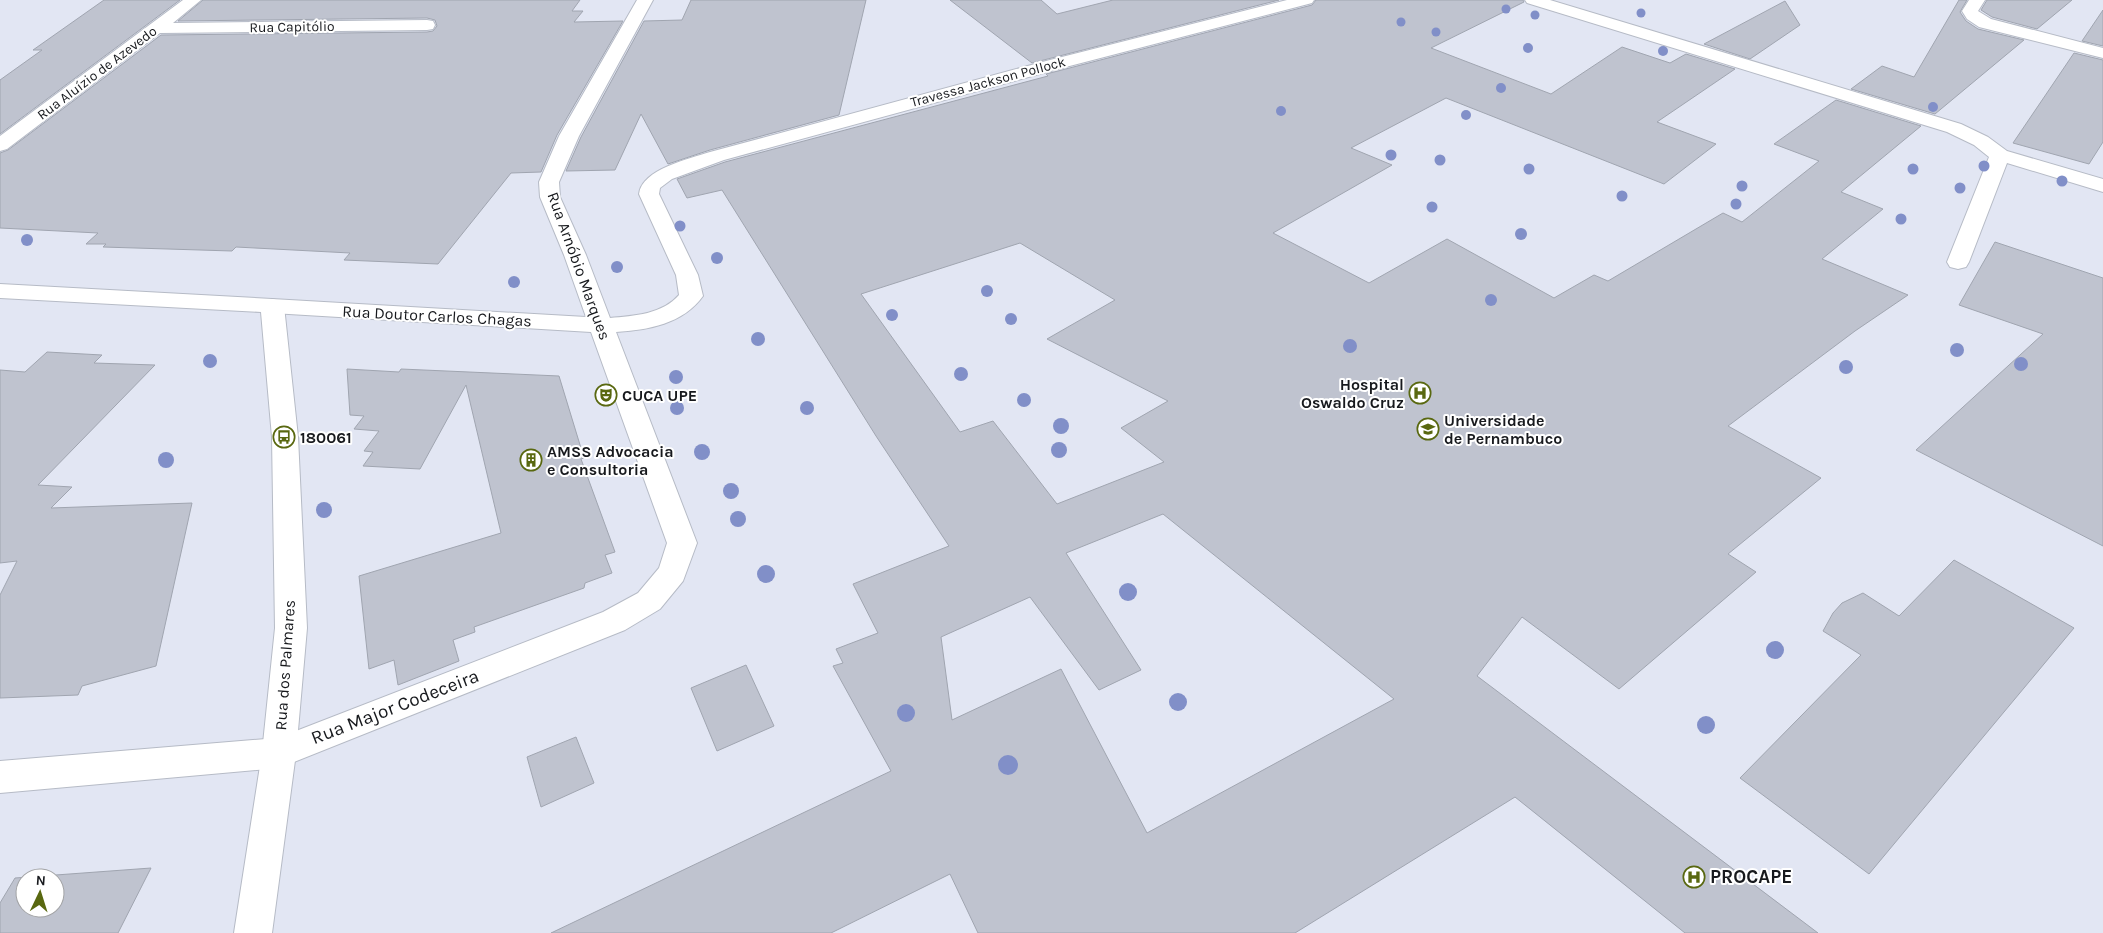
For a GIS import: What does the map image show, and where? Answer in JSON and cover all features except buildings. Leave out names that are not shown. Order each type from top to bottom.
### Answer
[{"type":"street","name":"Rua Aluízio de Azevedo","points":[[0,146],[193,0]]},
{"type":"street","name":"Rua Arnóbio Marques","points":[[645,0],[569,136],[549,182],[550,197],[575,255],[682,542]]},
{"type":"street","name":"Travessa Jackson Pollock","points":[[601,325],[636,323],[656,318],[682,306],[691,296],[687,275],[649,194],[652,184],[673,171],[717,156],[1052,65],[1306,0]]},
{"type":"street","points":[[1533,0],[1954,128],[1981,141],[2000,156],[2103,186]]},
{"type":"street","points":[[1973,6],[1973,16],[1985,23],[2103,53]]},
{"type":"street","name":"Rua Capitólio","points":[[157,28],[427,25]]},
{"type":"street","points":[[1958,262],[2000,156]]},
{"type":"street","name":"Rua Doutor Carlos Chagas","points":[[0,290],[601,325]]},
{"type":"street","name":"Rua dos Palmares","points":[[252,933],[279,753],[291,628],[285,437],[272,306]]},
{"type":"street","name":"Rua Major Codeceira","points":[[0,777],[279,753],[614,621],[648,601],[672,573],[682,542]]},
{"type":"place","name":"Hospital Oswaldo Cruz","points":[[1420,393]]},
{"type":"place","name":"CUCA UPE","points":[[606,395]]},
{"type":"place","name":"Universidade de Pernambuco","points":[[1428,429]]},
{"type":"place","name":"180061","points":[[284,437]]},
{"type":"place","name":"AMSS Advocacia e Consultoria","points":[[531,460]]},
{"type":"place","name":"PROCAPE","points":[[1694,877]]}]
